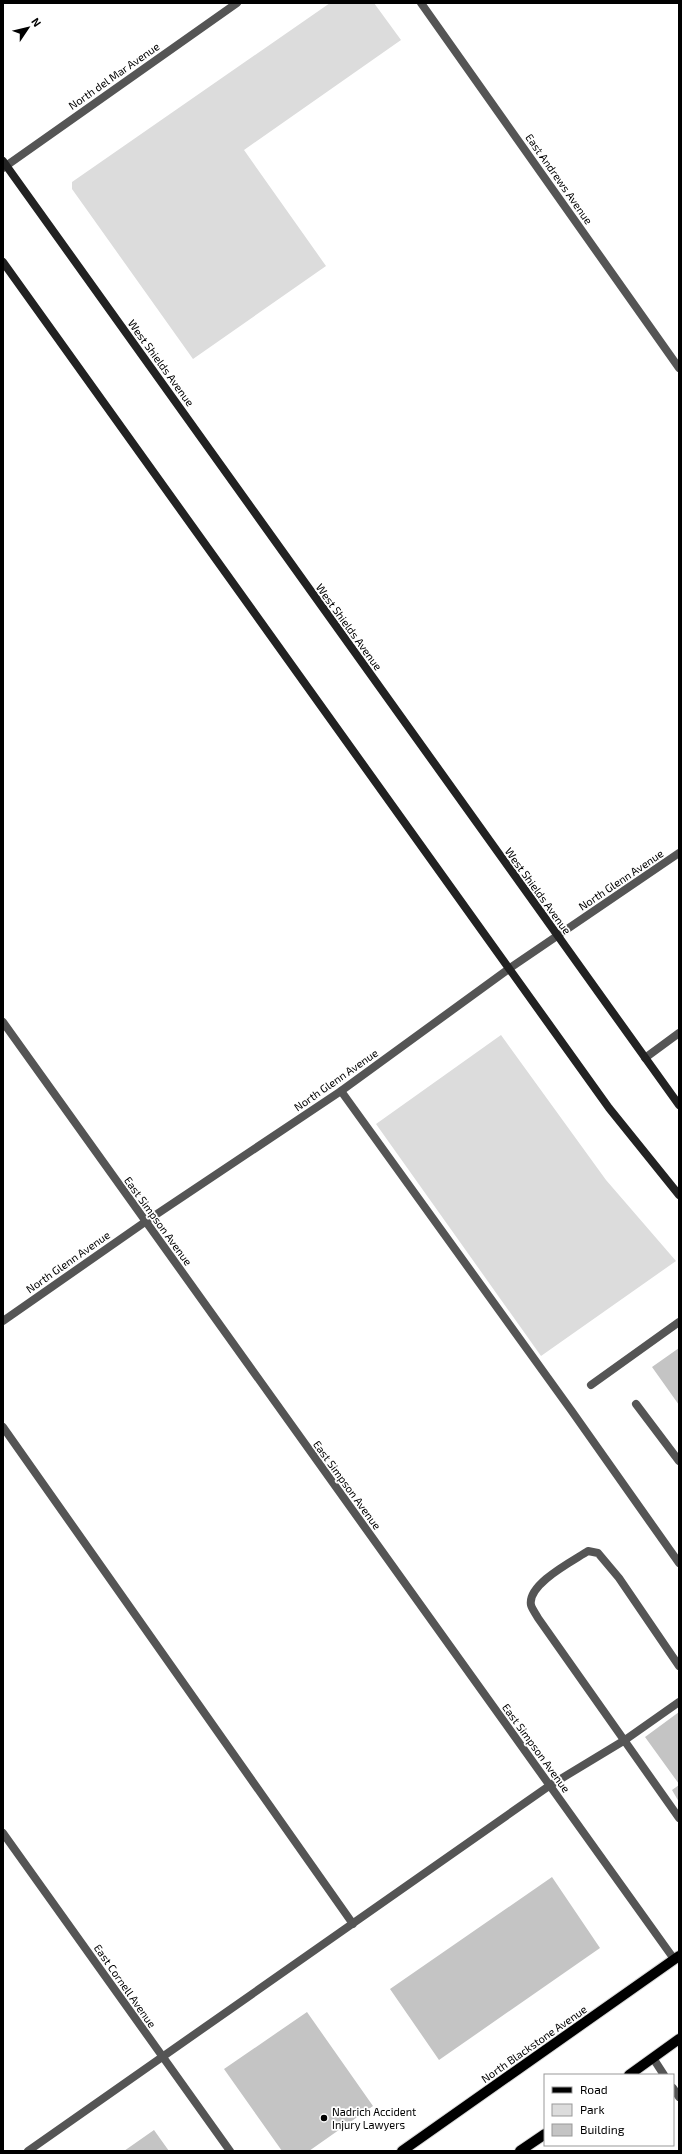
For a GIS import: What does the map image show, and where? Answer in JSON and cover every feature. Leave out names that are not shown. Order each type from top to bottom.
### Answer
[{"type":"main road","name":"West Shields Avenue","points":[[4,165],[679,1105]]},
{"type":"main road","points":[[3,262],[609,1108],[679,1195]]},
{"type":"main road","name":"North Blackstone Avenue","points":[[402,2151],[677,1958]]},
{"type":"main road","points":[[629,2074],[679,2039]]},
{"type":"main road","points":[[520,2151],[544,2135]]},
{"type":"street","name":"North del Mar Avenue","points":[[4,165],[237,3]]},
{"type":"street","name":"East Andrews Avenue","points":[[421,3],[679,368]]},
{"type":"street","name":"North Glenn Avenue","points":[[3,1321],[145,1222],[341,1091],[510,968],[679,854]]},
{"type":"street","name":"East Simpson Avenue","points":[[3,1022],[549,1786],[677,1958]]},
{"type":"street","points":[[645,1058],[679,1033]]},
{"type":"street","points":[[341,1091],[571,1410],[679,1563]]},
{"type":"street","points":[[591,1385],[679,1322]]},
{"type":"street","points":[[636,1404],[679,1461]]},
{"type":"street","points":[[3,1427],[353,1924]]},
{"type":"street","points":[[679,1666],[619,1578],[598,1553],[588,1551],[538,1585],[532,1593],[531,1605],[538,1618],[679,1818]]},
{"type":"street","points":[[28,2151],[549,1786],[625,1740],[679,1702]]},
{"type":"street","name":"East Cornell Avenue","points":[[3,1832],[230,2151]]},
{"type":"street","points":[[653,2058],[663,2074]]},
{"type":"green space","points":[[330,3],[374,3],[401,40],[244,150],[326,266],[193,359],[72,189],[72,182]]},
{"type":"green space","points":[[501,1035],[606,1180],[676,1261],[541,1356],[376,1124]]},
{"type":"building","points":[[679,1348],[679,1405],[652,1367]]},
{"type":"building","points":[[679,1712],[679,1784],[645,1737]]},
{"type":"building","points":[[679,1785],[679,1802],[672,1790]]},
{"type":"building","points":[[552,1877],[600,1948],[439,2060],[390,1989]]},
{"type":"building","points":[[307,2012],[373,2106],[309,2151],[282,2151],[224,2069]]},
{"type":"building","points":[[154,2130],[169,2151],[124,2151]]},
{"type":"place","name":"Nadrich Accident Injury Lawyers","points":[[324,2118]]}]
